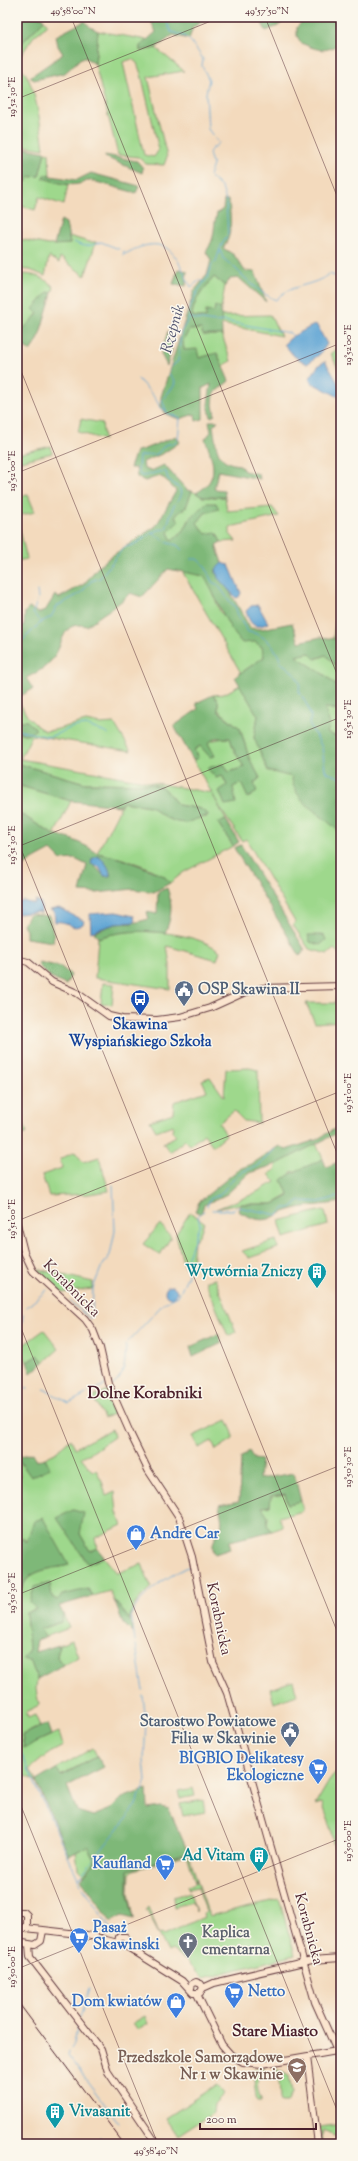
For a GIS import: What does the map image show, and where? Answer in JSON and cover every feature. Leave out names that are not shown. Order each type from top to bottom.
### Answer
[{"type":"street","points":[[17,959],[28,962],[52,982],[77,993],[104,1014],[122,1019],[158,1020],[180,1017],[210,1008],[243,993],[262,988],[341,986]]},
{"type":"street","name":"Korabnicka","points":[[17,1224],[24,1252],[33,1271],[85,1319],[93,1330],[100,1348],[108,1383],[131,1435],[148,1470],[179,1516],[192,1557],[213,1662],[227,1694],[318,2013],[336,2051],[307,2057]]},
{"type":"street","points":[[17,1912],[24,1912],[27,1915],[28,1926]]},
{"type":"street","points":[[17,1926],[28,1926],[118,1941],[121,1946],[127,1944]]},
{"type":"street","points":[[17,1926],[43,1931],[61,1932]]},
{"type":"street","points":[[17,1942],[29,1945],[39,1943],[43,1931]]},
{"type":"street","points":[[118,1941],[121,1936],[126,1937],[127,1944],[143,1956],[191,1986]]},
{"type":"street","points":[[29,1945],[30,1957],[101,2049],[108,2072],[157,2144]]},
{"type":"street","points":[[191,1986],[192,1992],[214,1983],[304,1962],[341,1958]]},
{"type":"street","points":[[191,1986],[196,1982],[200,1989],[206,2010],[222,2045],[231,2055],[240,2061],[258,2064],[307,2057],[318,2144]]},
{"type":"green space","points":[[17,17],[42,17],[44,20],[17,48]]},
{"type":"green space","points":[[149,17],[210,17],[193,27],[189,39],[173,35],[156,48],[140,51],[140,46],[156,32]]},
{"type":"green space","points":[[259,17],[289,17],[278,26],[266,31]]},
{"type":"green space","points":[[307,17],[341,17],[338,44],[329,49],[320,50],[301,43],[297,36],[297,27]]},
{"type":"green space","points":[[44,20],[48,25],[34,36],[17,61],[17,48]]},
{"type":"green space","points":[[85,21],[90,27],[98,31],[95,64],[86,58],[81,58],[65,73],[34,80],[30,77],[63,54],[58,46],[56,36]]},
{"type":"green space","points":[[98,31],[147,40],[140,46],[140,51],[156,48],[184,71],[148,77],[167,157],[164,165],[146,164],[138,157],[118,155],[95,64]],"holes":[[[132,59],[137,63],[158,146],[158,151],[154,157],[144,155],[123,62]]]},
{"type":"green space","points":[[18,65],[24,71],[33,91],[39,116],[44,149],[17,145]]},
{"type":"green space","points":[[20,147],[45,152],[39,176],[30,177],[19,190],[17,190],[17,148]]},
{"type":"green space","points":[[45,152],[49,153],[50,176],[44,175],[43,178],[68,185],[64,205],[39,197],[35,210],[17,205],[17,190],[30,177],[39,176]]},
{"type":"green space","points":[[105,155],[137,161],[143,168],[142,173],[105,157]]},
{"type":"green space","points":[[91,173],[139,186],[136,193],[89,180],[72,185],[43,178],[44,175],[77,180]]},
{"type":"green space","points":[[224,200],[229,200],[230,231],[229,237],[223,248],[234,255],[245,271],[255,272],[266,302],[239,278],[230,279],[225,286],[214,277],[203,290],[194,305],[192,316],[206,318],[206,311],[214,312],[215,306],[221,309],[222,335],[203,335],[201,329],[189,330],[183,341],[184,350],[197,349],[199,358],[217,353],[229,381],[214,393],[213,405],[215,415],[211,417],[208,404],[211,384],[203,388],[203,419],[196,421],[195,414],[179,419],[166,414],[161,406],[161,397],[194,291],[207,275],[211,260],[206,252],[212,241],[217,213],[223,209]]},
{"type":"green space","points":[[61,220],[66,223],[70,244],[54,245]]},
{"type":"green space","points":[[21,231],[20,239],[48,245],[70,244],[69,236],[89,242],[96,242],[85,276],[60,257],[59,263],[49,257],[45,276],[30,270],[17,269],[17,233]]},
{"type":"green space","points":[[178,269],[187,271],[186,286],[173,284]]},
{"type":"green space","points":[[22,274],[40,277],[54,287],[52,293],[48,292],[34,309],[38,313],[25,329],[17,335],[17,288],[22,283]]},
{"type":"green space","points":[[214,277],[225,286],[221,309],[215,307],[214,312],[206,318],[192,316],[194,305],[203,290]]},
{"type":"green space","points":[[48,292],[52,293],[38,340],[30,351],[25,347],[20,353],[17,350],[17,335],[38,314],[33,309]]},
{"type":"green space","points":[[270,315],[281,336],[221,324],[220,316]]},
{"type":"green space","points":[[201,329],[203,335],[222,335],[231,361],[223,366],[217,353],[199,358],[184,350],[183,341],[189,330]]},
{"type":"green space","points":[[168,331],[172,349],[167,366],[161,354]]},
{"type":"green space","points":[[341,346],[341,374],[331,354]]},
{"type":"green space","points":[[81,419],[102,423],[104,440],[78,432]]},
{"type":"green space","points":[[209,421],[218,421],[213,426],[217,447],[222,457],[232,464],[240,465],[244,471],[259,474],[260,479],[218,471],[214,489],[224,490],[225,497],[203,497],[196,493],[204,488],[212,476],[212,462],[205,439],[211,432]]},
{"type":"green space","points":[[176,436],[180,442],[164,453],[143,462],[144,469],[151,471],[164,465],[187,490],[192,491],[186,507],[175,516],[179,521],[168,532],[172,541],[184,530],[191,517],[206,503],[216,503],[219,509],[205,513],[197,523],[206,534],[216,532],[221,542],[216,545],[222,563],[216,569],[216,573],[230,592],[250,628],[261,629],[292,623],[299,642],[321,637],[341,640],[341,671],[326,655],[315,659],[309,653],[296,656],[326,676],[341,690],[341,710],[325,708],[330,725],[327,733],[341,738],[341,834],[304,802],[294,786],[292,777],[268,771],[254,738],[258,716],[235,677],[264,657],[262,647],[255,642],[242,643],[235,635],[225,619],[204,576],[168,569],[142,597],[130,593],[87,626],[79,625],[68,629],[58,650],[49,663],[39,671],[26,678],[33,689],[17,698],[17,631],[24,625],[25,612],[29,608],[39,613],[45,611],[55,595],[59,598],[84,584],[98,567],[110,557],[156,526],[176,491],[165,479],[159,476],[145,481],[137,477],[136,468],[130,468],[136,451]]},
{"type":"green space","points":[[51,446],[52,453],[17,462],[17,454]]},
{"type":"green space","points":[[192,491],[203,497],[225,497],[227,511],[272,507],[279,516],[230,527],[230,534],[236,541],[221,542],[216,532],[206,535],[197,523],[205,513],[191,516],[184,530],[172,541],[168,532],[179,521],[175,516],[186,507]]},
{"type":"green space","points":[[28,495],[35,512],[17,516],[17,497]]},
{"type":"green space","points":[[17,518],[27,559],[17,561]]},
{"type":"green space","points":[[182,571],[204,576],[212,590],[220,612],[262,647],[264,657],[241,673]]},
{"type":"green space","points":[[336,617],[341,624],[341,640],[333,638]]},
{"type":"green space","points":[[309,653],[316,659],[326,655],[341,671],[341,690],[326,676],[295,656]]},
{"type":"green space","points":[[240,685],[258,716],[254,738],[292,777],[341,834],[341,917],[338,919],[341,925],[341,955],[334,949],[328,954],[309,949],[293,925],[295,922],[246,839],[242,841],[222,811],[193,760],[198,758],[194,750],[198,747],[215,740],[230,738],[234,750],[244,767],[222,776],[227,785],[232,787],[241,782],[254,783],[260,778],[249,758],[240,728],[218,710],[218,701],[213,695],[224,694]]},
{"type":"green space","points":[[213,695],[218,701],[218,711],[240,728],[249,758],[260,778],[254,783],[257,792],[248,798],[241,783],[233,787],[236,803],[225,805],[219,791],[227,785],[222,775],[216,778],[207,768],[224,764],[229,772],[244,767],[234,750],[230,738],[215,738],[208,743],[215,756],[210,757],[200,746],[194,750],[198,758],[193,760],[174,726],[198,709],[196,703]]},
{"type":"green space","points":[[17,698],[27,716],[38,727],[45,731],[86,721],[100,724],[114,723],[131,751],[32,735],[20,759],[212,793],[226,820],[218,823],[233,846],[184,872],[170,883],[146,867],[97,853],[123,802],[150,806],[166,818],[185,823],[198,818],[207,817],[201,809],[178,805],[164,788],[151,784],[85,783],[19,764],[17,732],[28,735],[27,721],[17,721]]},
{"type":"green space","points":[[325,708],[341,710],[341,738],[327,733]]},
{"type":"green space","points":[[17,721],[27,721],[36,729],[28,735],[17,732]]},
{"type":"green space","points":[[17,758],[20,759],[19,764],[85,783],[151,784],[164,788],[178,805],[201,809],[209,815],[185,823],[177,822],[166,818],[150,806],[123,802],[120,806],[71,801],[17,785]]},
{"type":"green space","points":[[17,785],[71,801],[54,835],[24,816],[17,814]]},
{"type":"green space","points":[[17,814],[24,816],[54,835],[71,839],[97,853],[116,857],[141,866],[164,876],[170,883],[154,892],[133,889],[97,893],[80,892],[87,865],[75,859],[61,860],[51,850],[26,865],[19,873],[17,878],[17,862],[24,853],[22,846],[17,839]],"holes":[[[99,856],[111,875],[104,876],[94,865]]]},
{"type":"green space","points":[[226,820],[239,842],[233,846],[218,823]]},
{"type":"green space","points":[[241,845],[305,950],[300,956],[234,848]]},
{"type":"green space","points":[[167,888],[171,910],[165,933],[131,932],[98,938],[94,932],[115,924],[133,923],[149,919],[147,912],[157,914],[158,892]]},
{"type":"green space","points":[[30,914],[49,916],[54,936],[53,942],[26,938],[26,931],[23,924]]},
{"type":"green space","points":[[135,931],[168,933],[190,937],[211,945],[220,951],[217,960],[167,946],[170,965],[170,989],[95,978],[98,938],[115,933]]},
{"type":"green space","points":[[308,935],[324,935],[326,940],[320,945],[310,942]]},
{"type":"green space","points":[[39,962],[61,967],[71,975],[66,985],[51,978],[38,965]]},
{"type":"green space","points":[[103,983],[114,984],[112,1005],[101,1003]]},
{"type":"green space","points":[[336,997],[341,997],[341,1021],[315,1023],[306,1003],[335,1003]]},
{"type":"green space","points":[[249,1068],[258,1070],[259,1123],[244,1121],[234,1111],[219,1123],[226,1135],[213,1146],[204,1134],[190,1145],[185,1140],[170,1152],[163,1143],[176,1136],[172,1131],[173,1125],[156,1131],[150,1121],[173,1113],[174,1102],[207,1091],[202,1080],[210,1077],[224,1097],[226,1069]]},
{"type":"green space","points":[[22,1120],[27,1133],[17,1137],[17,1122]]},
{"type":"green space","points":[[341,1125],[341,1131],[277,1164],[249,1173],[227,1194],[204,1205],[201,1214],[195,1211],[199,1202],[239,1169],[252,1164],[279,1146],[286,1150],[316,1140]]},
{"type":"green space","points":[[316,1143],[323,1159],[303,1169],[291,1172],[289,1195],[273,1204],[240,1204],[216,1209],[251,1195],[275,1182],[269,1174],[275,1170],[277,1164]]},
{"type":"green space","points":[[75,1152],[83,1162],[99,1157],[109,1191],[89,1194],[49,1196],[42,1175],[62,1168],[60,1159]]},
{"type":"green space","points":[[323,1159],[326,1167],[341,1161],[341,1202],[288,1210],[264,1220],[249,1217],[238,1211],[240,1204],[273,1204],[289,1196],[282,1180]]},
{"type":"green space","points":[[323,1210],[325,1211],[328,1225],[284,1238],[279,1221]]},
{"type":"green space","points":[[191,1213],[204,1222],[200,1234],[194,1241],[192,1266],[184,1267],[176,1234]]},
{"type":"green space","points":[[160,1224],[171,1237],[160,1255],[143,1244]]},
{"type":"green space","points":[[276,1240],[278,1248],[249,1258],[242,1251]]},
{"type":"green space","points":[[37,1269],[93,1282],[92,1289],[62,1293],[43,1277]]},
{"type":"green space","points":[[215,1279],[236,1332],[228,1336],[205,1281]]},
{"type":"green space","points":[[44,1330],[59,1349],[44,1362],[38,1355],[27,1362],[19,1348]]},
{"type":"green space","points":[[218,1334],[222,1343],[193,1357],[190,1347]]},
{"type":"green space","points":[[38,1355],[44,1362],[31,1373],[27,1362]]},
{"type":"green space","points":[[108,1390],[117,1412],[104,1418],[93,1397]]},
{"type":"green space","points":[[227,1420],[233,1433],[233,1439],[216,1450],[212,1441],[198,1448],[193,1436]]},
{"type":"green space","points":[[112,1429],[114,1437],[91,1453],[81,1457],[92,1471],[96,1470],[102,1481],[106,1496],[115,1492],[117,1512],[122,1525],[95,1538],[97,1548],[90,1551],[80,1534],[73,1510],[88,1564],[104,1557],[117,1573],[142,1564],[151,1587],[134,1606],[130,1620],[114,1600],[110,1591],[93,1596],[88,1589],[57,1600],[52,1597],[36,1609],[26,1613],[29,1649],[23,1660],[30,1659],[37,1679],[36,1689],[39,1705],[26,1712],[28,1718],[35,1715],[40,1726],[22,1735],[24,1747],[59,1732],[63,1746],[48,1754],[30,1769],[36,1781],[21,1774],[17,1777],[17,1588],[23,1587],[26,1581],[35,1573],[69,1565],[22,1538],[17,1547],[17,1478],[21,1476],[17,1468],[17,1458],[31,1476],[50,1468],[45,1458],[55,1453],[71,1439],[75,1448]]},
{"type":"green space","points":[[249,1451],[254,1459],[261,1460],[259,1479],[294,1473],[301,1501],[288,1504],[285,1494],[271,1496],[270,1506],[262,1507],[268,1516],[267,1525],[272,1531],[230,1541],[230,1549],[215,1554],[213,1550],[213,1543],[222,1525],[219,1505],[239,1501],[241,1458]]},
{"type":"green space","points":[[33,1453],[37,1461],[45,1458],[50,1468],[31,1477],[17,1457]]},
{"type":"green space","points":[[285,1494],[288,1504],[301,1501],[303,1511],[279,1517],[283,1527],[272,1531],[267,1525],[268,1516],[261,1507],[270,1506],[271,1496]]},
{"type":"green space","points":[[73,1510],[84,1513],[80,1534],[90,1551],[97,1548],[104,1557],[88,1564],[57,1518]]},
{"type":"green space","points":[[43,1518],[69,1565],[36,1573],[26,1581],[23,1587],[17,1588],[17,1547],[22,1538],[27,1542],[34,1521]]},
{"type":"green space","points":[[50,1583],[52,1597],[57,1600],[62,1595],[88,1589],[93,1596],[59,1606],[63,1614],[61,1622],[40,1629],[45,1637],[37,1640],[35,1652],[59,1645],[57,1657],[63,1665],[37,1679],[30,1660],[22,1660],[29,1649],[26,1613],[36,1609],[30,1603],[34,1587]]},
{"type":"green space","points":[[114,1600],[130,1620],[133,1633],[123,1623]]},
{"type":"green space","points":[[63,1614],[69,1628],[45,1637],[40,1629],[61,1622]]},
{"type":"green space","points":[[72,1640],[78,1657],[63,1665],[57,1658],[59,1645]]},
{"type":"green space","points":[[293,1681],[297,1695],[274,1703],[270,1689]]},
{"type":"green space","points":[[47,1724],[51,1735],[24,1748],[22,1735]]},
{"type":"green space","points":[[93,1748],[97,1756],[60,1776],[56,1769]]},
{"type":"green space","points":[[97,1756],[104,1767],[67,1786],[77,1811],[93,1816],[111,1809],[122,1798],[147,1789],[148,1809],[161,1807],[169,1809],[188,1852],[128,1870],[128,1895],[134,1919],[122,1916],[111,1922],[81,1879],[95,1862],[87,1846],[69,1856],[36,1781],[56,1769],[61,1776]]},
{"type":"green space","points":[[336,1773],[341,1773],[341,1846],[334,1848],[329,1822],[322,1803],[315,1805],[332,1776]]},
{"type":"green space","points":[[193,1788],[195,1796],[180,1799],[178,1791]]},
{"type":"green space","points":[[203,1800],[205,1812],[183,1816],[180,1804]]},
{"type":"green space","points":[[87,1846],[95,1862],[84,1875],[78,1869],[76,1852]]},
{"type":"green space","points":[[188,1852],[209,1916],[279,1899],[295,1955],[203,1978],[185,1960],[172,1950],[168,1952],[146,1909],[148,1907],[159,1934],[162,1933],[164,1935],[204,1917],[203,1913],[206,1912],[198,1887],[189,1889],[188,1886],[197,1882],[196,1878],[195,1882],[187,1854],[134,1870],[130,1873],[129,1892],[134,1919],[128,1895],[128,1870]]},
{"type":"green space","points":[[190,1892],[196,1912],[192,1902],[174,1907],[173,1897]]},
{"type":"green space","points":[[145,2016],[148,2024],[138,2030],[133,2023]]},
{"type":"green space","points":[[265,2067],[258,2079],[258,2088],[262,2101],[258,2101],[256,2098],[253,2071],[254,2069]]},
{"type":"green space","points":[[276,2069],[289,2076],[292,2092],[287,2102],[281,2102],[280,2099],[279,2079]]},
{"type":"green space","points":[[217,2085],[224,2094],[214,2104],[213,2113],[178,2136],[166,2118]]},
{"type":"green space","points":[[341,2124],[337,2137],[324,2130],[321,2137],[323,2144],[321,2144],[320,2127]]},
{"type":"water","points":[[316,324],[327,344],[320,354],[307,364],[294,356],[284,344],[293,336]]},
{"type":"water","points":[[325,361],[341,388],[341,394],[337,396],[312,383],[309,379],[318,366]]},
{"type":"water","points":[[222,563],[229,565],[241,593],[239,597],[236,598],[218,578],[216,569]]},
{"type":"water","points":[[258,605],[268,623],[256,626],[249,620],[246,611],[251,606]]},
{"type":"water","points":[[97,856],[106,864],[110,876],[104,876],[99,867],[91,864],[92,859]]},
{"type":"water","points":[[35,900],[41,903],[41,913],[18,914],[18,903],[23,901],[34,904],[36,903]]},
{"type":"water","points":[[59,908],[84,921],[83,924],[75,927],[60,922],[55,922],[54,912],[50,910]]},
{"type":"water","points":[[116,912],[134,916],[135,922],[115,924],[91,932],[90,914]]},
{"type":"water","points":[[169,1286],[173,1286],[177,1292],[173,1298],[169,1298],[165,1294],[165,1290]]},
{"type":"waterway","points":[[165,17],[171,32],[187,38],[203,59],[202,66],[209,80],[206,93],[208,129],[217,141]]},
{"type":"waterway","points":[[219,143],[211,150],[209,154],[213,165],[209,176],[222,188],[226,201],[228,234],[220,248]]},
{"type":"waterway","points":[[74,242],[88,246],[101,242],[119,249]]},
{"type":"waterway","points":[[124,251],[123,255],[149,245],[165,247],[176,258],[191,287],[201,279],[203,282]]},
{"type":"waterway","name":"Rzepnik","points":[[17,644],[41,622],[51,617],[57,606],[81,593],[91,581],[100,578],[124,547],[135,544],[155,531],[166,529],[173,507],[181,496],[180,489],[168,479],[166,472],[141,476],[138,471],[139,456],[157,454],[166,444],[174,444],[178,440],[180,418],[167,413],[162,400],[174,386],[175,381],[169,374],[171,367],[178,361],[181,332],[189,318],[189,309],[197,292],[208,277],[212,264],[216,261],[220,249],[222,256],[226,261],[259,290],[276,300],[287,291],[316,281],[329,274],[341,278]]},
{"type":"waterway","points":[[189,318],[215,322],[224,321],[290,333],[294,337]]},
{"type":"waterway","points":[[138,379],[154,397],[160,408],[166,410]]},
{"type":"waterway","points":[[153,533],[168,543],[177,545],[191,559],[197,559],[205,566],[212,582],[218,585],[231,603],[235,606],[239,618],[248,632],[259,635],[269,642],[279,657],[281,663],[294,674],[300,683],[299,691],[311,716],[309,724],[322,747],[326,772],[341,778]]},
{"type":"waterway","points":[[37,591],[38,598],[33,613],[41,622]]},
{"type":"waterway","points":[[17,730],[49,737],[73,727],[86,725],[108,734]]},
{"type":"waterway","points":[[207,1206],[210,1199],[221,1194],[232,1180],[241,1172],[258,1166],[275,1149]]},
{"type":"waterway","points":[[70,1301],[90,1319],[92,1317],[93,1288],[101,1268],[110,1255],[115,1231],[113,1185]]},
{"type":"waterway","points":[[212,1210],[233,1210],[237,1207],[278,1215],[284,1208],[290,1208],[300,1201],[319,1202],[341,1196]]},
{"type":"waterway","points":[[199,1215],[204,1211]]},
{"type":"waterway","points":[[128,1342],[164,1303],[178,1296],[188,1275],[187,1259],[200,1224],[198,1216]]},
{"type":"waterway","points":[[27,1307],[47,1290]]},
{"type":"waterway","points":[[17,1348],[23,1315]]},
{"type":"waterway","points":[[113,1385],[123,1372],[126,1345]]},
{"type":"waterway","points":[[98,1388],[105,1385]]},
{"type":"waterway","points":[[17,1386],[28,1389]]},
{"type":"waterway","points":[[44,1389],[69,1403],[86,1394]]},
{"type":"waterway","points":[[89,1392],[94,1390]]},
{"type":"waterway","points":[[135,1641],[131,1615],[136,1607],[148,1592],[164,1580],[190,1566]]},
{"type":"waterway","points":[[136,1645],[143,1691]]},
{"type":"waterway","points":[[78,1879],[134,1809],[146,1781],[144,1759],[146,1722],[143,1696]]},
{"type":"waterway","points":[[17,1744],[81,1885]]},
{"type":"waterway","points":[[83,1888],[107,1923],[110,1929],[108,1935]]},
{"type":"waterway","points":[[80,2017],[89,1989]]},
{"type":"waterway","points":[[71,2048],[74,2043],[78,2024]]},
{"type":"waterway","points":[[68,2051],[67,2055],[119,2123]]},
{"type":"waterway","points":[[99,2144],[100,2137]]},
{"type":"railway","points":[[17,2001],[124,2144]]},
{"type":"place","name":"OSP Skawina II","points":[[184,1007]]},
{"type":"place","name":"Skawina Wyspiańskiego Szkoła","points":[[140,1016]]},
{"type":"place","name":"Wytwórnia Zniczy","points":[[317,1289]]},
{"type":"place","name":"Andre Car","points":[[136,1551]]},
{"type":"place","name":"Starostwo Powiatowe Filia w Skawinie","points":[[290,1748]]},
{"type":"place","name":"BIGBIO Delikatesy Ekologiczne","points":[[318,1785]]},
{"type":"place","name":"Ad Vitam","points":[[259,1873]]},
{"type":"place","name":"Kaufland","points":[[165,1881]]},
{"type":"place","name":"Pasaż Skawinski","points":[[79,1954]]},
{"type":"place","name":"Kaplica cmentarna","points":[[188,1959]]},
{"type":"place","name":"Netto","points":[[234,2009]]},
{"type":"place","name":"Dom kwiatów","points":[[176,2019]]},
{"type":"place","name":"Przedszkole Samorządowe Nr 1 w Skawinie","points":[[297,2084]]},
{"type":"place","name":"Vivasanit","points":[[55,2129]]},
{"type":"district","name":"Dolne Korabniki","points":[[145,1394]]},
{"type":"district","name":"Stare Miasto","points":[[275,2032]]}]
